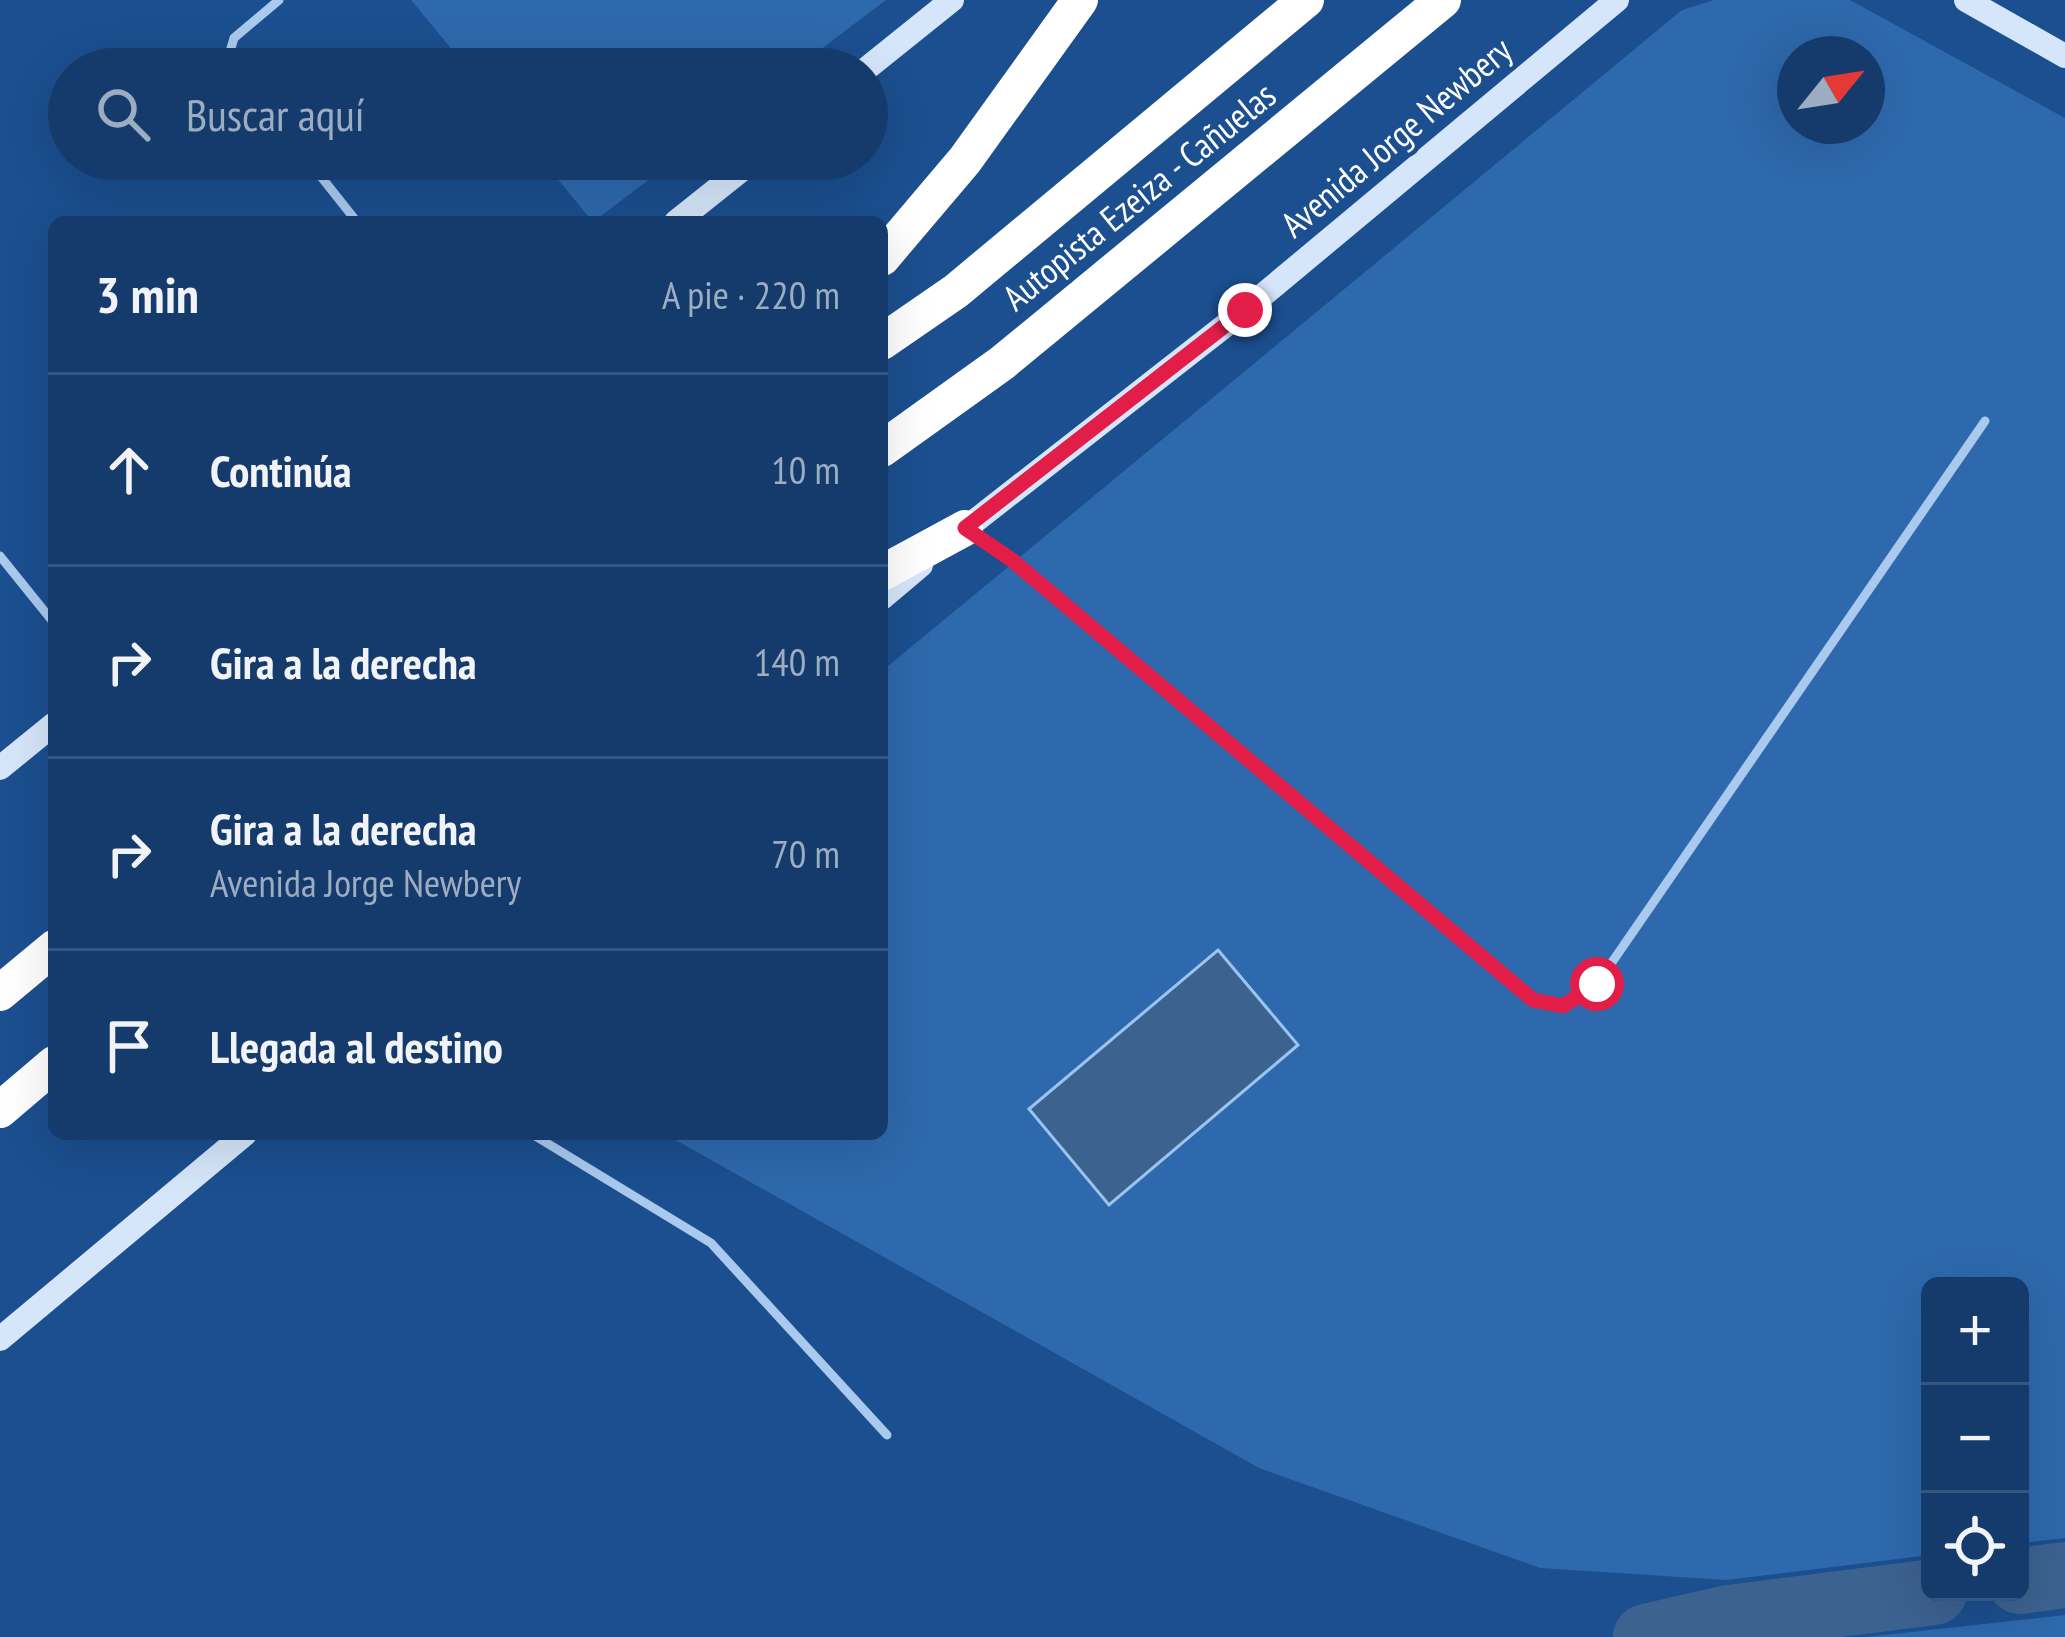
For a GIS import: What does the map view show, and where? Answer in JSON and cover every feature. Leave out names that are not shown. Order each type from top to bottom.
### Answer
[{"type":"highway","points":[[888,251],[965,160],[1080,0]]},
{"type":"highway","name":"Autopista Ezeiza - Cañuelas","points":[[888,338],[956,291],[1306,0]]},
{"type":"highway","name":"Autopista Ezeiza - Cañuelas","points":[[888,445],[1002,363],[1443,0]]},
{"type":"highway","points":[[888,570],[965,528]]},
{"type":"highway","points":[[0,993],[48,953]]},
{"type":"highway","points":[[0,1109],[48,1069]]},
{"type":"street","points":[[888,51],[952,0]]},
{"type":"street","name":"Avenida Jorge Newbery","points":[[888,593],[1245,310],[1617,0]]},
{"type":"street","points":[[1966,0],[2065,56]]},
{"type":"street","points":[[683,216],[728,180]]},
{"type":"street","points":[[0,767],[48,729]]},
{"type":"street","points":[[0,1339],[238,1140]]},
{"type":"lane","points":[[231,48],[234,38],[279,0]]},
{"type":"lane","points":[[324,180],[352,216]]},
{"type":"lane","points":[[965,528],[1012,560],[1533,1000],[1563,1006],[1597,984],[1985,421]]},
{"type":"lane","points":[[0,556],[48,616]]},
{"type":"lane","points":[[542,1140],[711,1243],[887,1435]]},
{"type":"shaded area","points":[[411,0],[886,0],[823,48],[451,48]]},
{"type":"shaded area","points":[[1714,0],[1850,0],[2065,118],[2065,1538],[2029,1542],[2029,1277],[1921,1277],[1921,1556],[1726,1580],[1540,1568],[1259,1468],[676,1140],[888,1140],[888,666],[1682,10]]},
{"type":"shaded area","points":[[558,180],[648,180],[601,216],[588,216]]},
{"type":"shaded area","points":[[1218,950],[1298,1045],[1109,1205],[1029,1109]]},
{"type":"shaded area","points":[[2065,1615],[2065,1637],[1866,1637]]},
{"type":"waterway","points":[[2029,1580],[2065,1575]]},
{"type":"waterway","points":[[1646,1637],[1729,1618],[1921,1594]]},
{"type":"route","points":[[1245,310],[965,528],[1012,560],[1533,1000],[1563,1006],[1597,984]]}]
